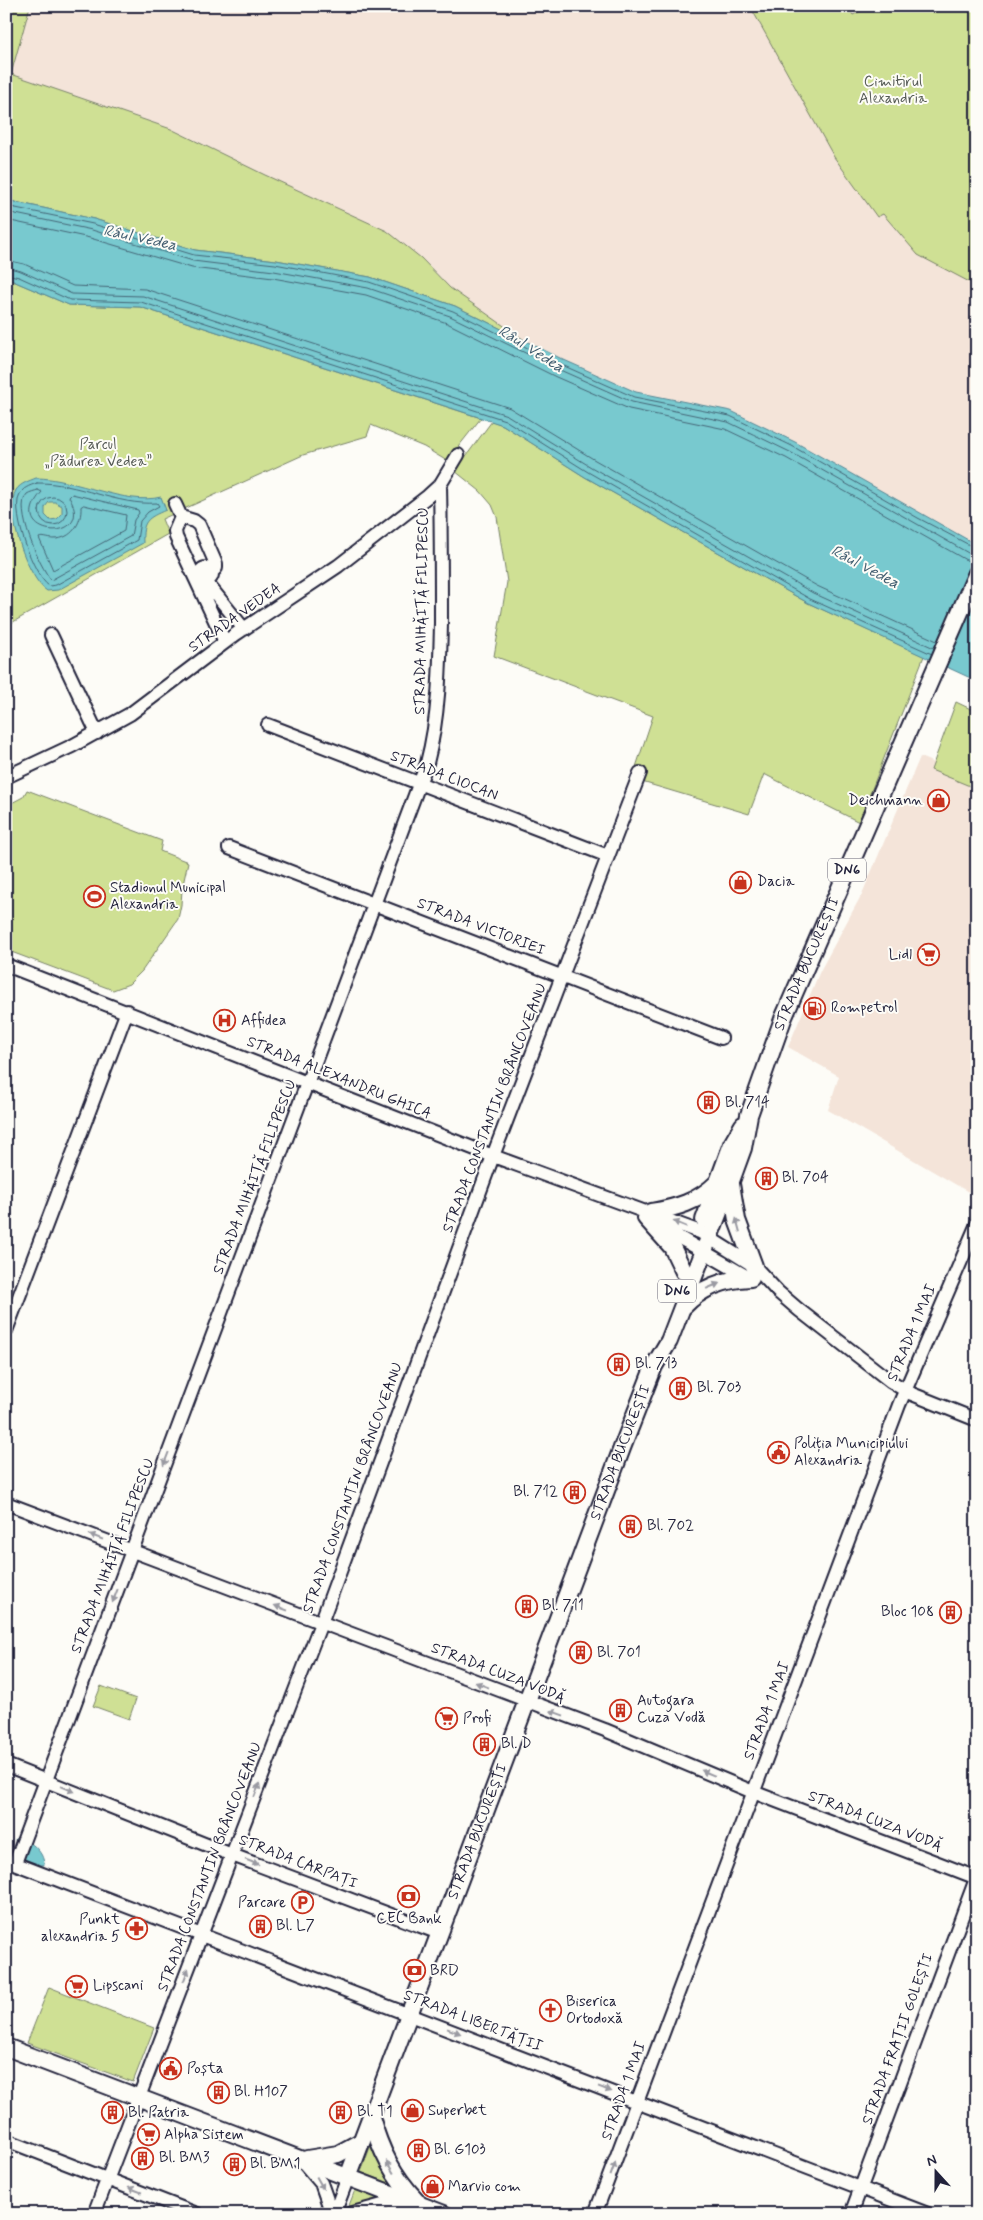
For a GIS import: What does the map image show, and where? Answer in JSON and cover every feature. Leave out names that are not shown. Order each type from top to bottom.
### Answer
[{"type":"main road","name":"STRADA BUCUREȘTI","points":[[348,2177],[654,1366],[668,1341],[681,1310],[702,1241],[725,1181],[732,1144],[749,1115],[783,1020],[977,572]]},
{"type":"main road","points":[[643,1213],[677,1207],[695,1200],[725,1181],[752,1272],[697,1294],[681,1310]]},
{"type":"main road","points":[[643,1213],[672,1247],[684,1272]]},
{"type":"main road","name":"STRADA BUCUREȘTI","points":[[654,1366],[658,1338],[684,1272],[702,1241]]},
{"type":"main road","points":[[6,2047],[444,2214]]},
{"type":"main road","points":[[371,2117],[389,2165],[401,2183],[421,2204]]},
{"type":"main road","points":[[299,2159],[315,2159],[338,2154],[362,2141]]},
{"type":"street","name":"STRADA VEDEA","points":[[6,777],[98,733],[130,714],[225,642],[338,566],[440,485],[458,455]]},
{"type":"street","name":"STRADA MIHĂIȚĂ FILIPESCU","points":[[11,1862],[46,1780],[420,784],[432,745],[439,696],[442,552],[440,485]]},
{"type":"street","points":[[175,504],[181,517],[175,531],[210,587],[244,629]]},
{"type":"street","points":[[181,517],[194,521],[198,525],[216,564],[216,568],[203,577]]},
{"type":"street","points":[[203,577],[225,642]]},
{"type":"street","points":[[51,635],[98,733]]},
{"type":"street","name":"STRADA CIOCAN","points":[[268,725],[608,856]]},
{"type":"street","name":"STRADA CONSTANTIN BRÂNCOVEANU","points":[[94,2214],[320,1623],[493,1156],[640,773]]},
{"type":"street","name":"STRADA VICTORIEI","points":[[229,848],[721,1038]]},
{"type":"street","name":"STRADA ALEXANDRU GHICA","points":[[6,965],[127,1011],[307,1084],[643,1213],[702,1241],[752,1272],[830,1335],[905,1390],[977,1420]]},
{"type":"street","points":[[6,1331],[127,1011]]},
{"type":"street","name":"STRADA 1 MAI","points":[[595,2214],[905,1390],[977,1224]]},
{"type":"street","name":"STRADA CUZA VODĂ","points":[[6,1503],[620,1736],[753,1792],[977,1877]]},
{"type":"street","name":"STRADA CARPAȚI","points":[[6,1765],[232,1855],[439,1933]]},
{"type":"street","name":"STRADA LIBERTĂȚII","points":[[11,1862],[928,2214]]},
{"type":"street","name":"STRADA FRAȚII GOLEȘTI","points":[[851,2214],[977,1877]]},
{"type":"street","points":[[6,2140],[197,2214]]},
{"type":"street","name":"STRADA BUCUREȘTI","points":[[299,2159],[309,2168],[320,2183],[333,2214]]},
{"type":"street","name":"STRADA BUCUREȘTI","points":[[333,2214],[348,2177]]},
{"type":"street","points":[[349,2214],[386,2204],[421,2204]]},
{"type":"shaded area","points":[[30,6],[977,6],[977,666],[450,288],[421,258],[265,175],[171,129],[11,74]]},
{"type":"shaded area","points":[[920,757],[977,781],[977,1197],[828,1110],[839,1076],[788,1047],[820,971],[862,894]]},
{"type":"green space","points":[[6,6],[30,6],[11,74],[171,129],[387,231],[421,258],[450,288],[527,342],[455,306],[370,277],[276,260],[195,250],[94,219],[6,200]]},
{"type":"green space","name":"Cimitirul Alexandria","points":[[750,6],[847,6],[853,15],[870,6],[977,6],[977,286],[918,255],[883,214],[877,217],[834,157]]},
{"type":"green space","name":"Parcul „Pădurea Vedea”","points":[[6,278],[69,305],[140,307],[481,418],[447,461],[424,447],[371,425],[367,436],[303,455],[162,519],[168,534],[6,626]]},
{"type":"green space","points":[[492,421],[503,425],[585,477],[808,603],[924,656],[859,822],[764,774],[749,814],[632,779],[653,716],[494,656],[507,582],[497,517],[492,505],[480,491],[455,471]]},
{"type":"green space","points":[[956,702],[977,712],[977,789],[931,770]]},
{"type":"green space","name":"Stadionul Municipal Alexandria","points":[[27,790],[162,841],[160,851],[188,862],[178,919],[142,971],[129,984],[113,990],[6,950],[6,806],[23,797]]},
{"type":"green space","points":[[101,1686],[136,1699],[129,1719],[93,1706]]},
{"type":"green space","points":[[49,1987],[154,2028],[133,2082],[27,2043]]},
{"type":"green space","points":[[373,2139],[397,2186],[361,2172]]},
{"type":"green space","points":[[355,2190],[382,2199],[348,2208]]},
{"type":"water","name":"Râul Vedea","points":[[6,200],[94,219],[195,250],[276,260],[370,277],[455,306],[564,360],[636,392],[731,411],[795,442],[977,545],[977,681],[808,603],[585,477],[503,425],[140,307],[69,305],[6,278]]},
{"type":"water","points":[[36,478],[67,482],[132,498],[147,499],[161,497],[166,510],[154,515],[147,521],[143,543],[58,590],[47,591],[32,573],[20,544],[13,513],[13,500],[16,490],[23,484]],"holes":[[[49,502],[55,502],[62,506],[62,514],[57,519],[50,520],[45,515],[45,507]]]},
{"type":"water","points":[[16,1838],[31,1843],[39,1851],[44,1865],[9,1862],[20,1853]]},
{"type":"place","name":"Deichmann","points":[[939,801]]},
{"type":"place","name":"Dacia","points":[[741,882]]},
{"type":"place","name":"Stadionul Municipal Alexandria","points":[[94,897]]},
{"type":"place","name":"Lidl","points":[[928,955]]},
{"type":"place","name":"Rompetrol","points":[[815,1008]]},
{"type":"place","name":"Affidea","points":[[225,1021]]},
{"type":"place","name":"Bl. 714","points":[[709,1103]]},
{"type":"place","name":"Bl. 704","points":[[766,1178]]},
{"type":"place","name":"Bl. 713","points":[[619,1364]]},
{"type":"place","name":"Bl. 703","points":[[681,1388]]},
{"type":"place","name":"Poliția Municipiului Alexandria","points":[[778,1453]]},
{"type":"place","name":"Bl. 712","points":[[574,1492]]},
{"type":"place","name":"Bl. 702","points":[[631,1526]]},
{"type":"place","name":"Bl. 711","points":[[526,1606]]},
{"type":"place","name":"Bloc 108","points":[[950,1612]]},
{"type":"place","name":"Bl. 701","points":[[581,1653]]},
{"type":"place","name":"Autogara Cuza Vodă","points":[[621,1710]]},
{"type":"place","name":"Profi","points":[[447,1719]]},
{"type":"place","name":"Bl. D","points":[[485,1744]]},
{"type":"place","name":"CEC Bank","points":[[409,1896]]},
{"type":"place","name":"Parcare","points":[[302,1903]]},
{"type":"place","name":"Bl. L7","points":[[260,1926]]},
{"type":"place","name":"Punkt alexandria 5","points":[[136,1929]]},
{"type":"place","name":"BRD","points":[[414,1971]]},
{"type":"place","name":"Lipscani","points":[[77,1986]]},
{"type":"place","name":"Biserica Ortodoxă","points":[[550,2011]]},
{"type":"place","name":"Poșta","points":[[171,2069]]},
{"type":"place","name":"Bl. H107","points":[[218,2092]]},
{"type":"place","name":"Superbet","points":[[412,2111]]},
{"type":"place","name":"Bl. T1","points":[[341,2112]]},
{"type":"place","name":"Bl. Patria","points":[[112,2113]]},
{"type":"place","name":"Alpha Sistem","points":[[148,2135]]},
{"type":"place","name":"Bl. G103","points":[[418,2150]]},
{"type":"place","name":"Bl. BM3","points":[[143,2158]]},
{"type":"place","name":"Bl. BM1","points":[[234,2164]]},
{"type":"place","name":"Marvio com","points":[[432,2187]]}]
